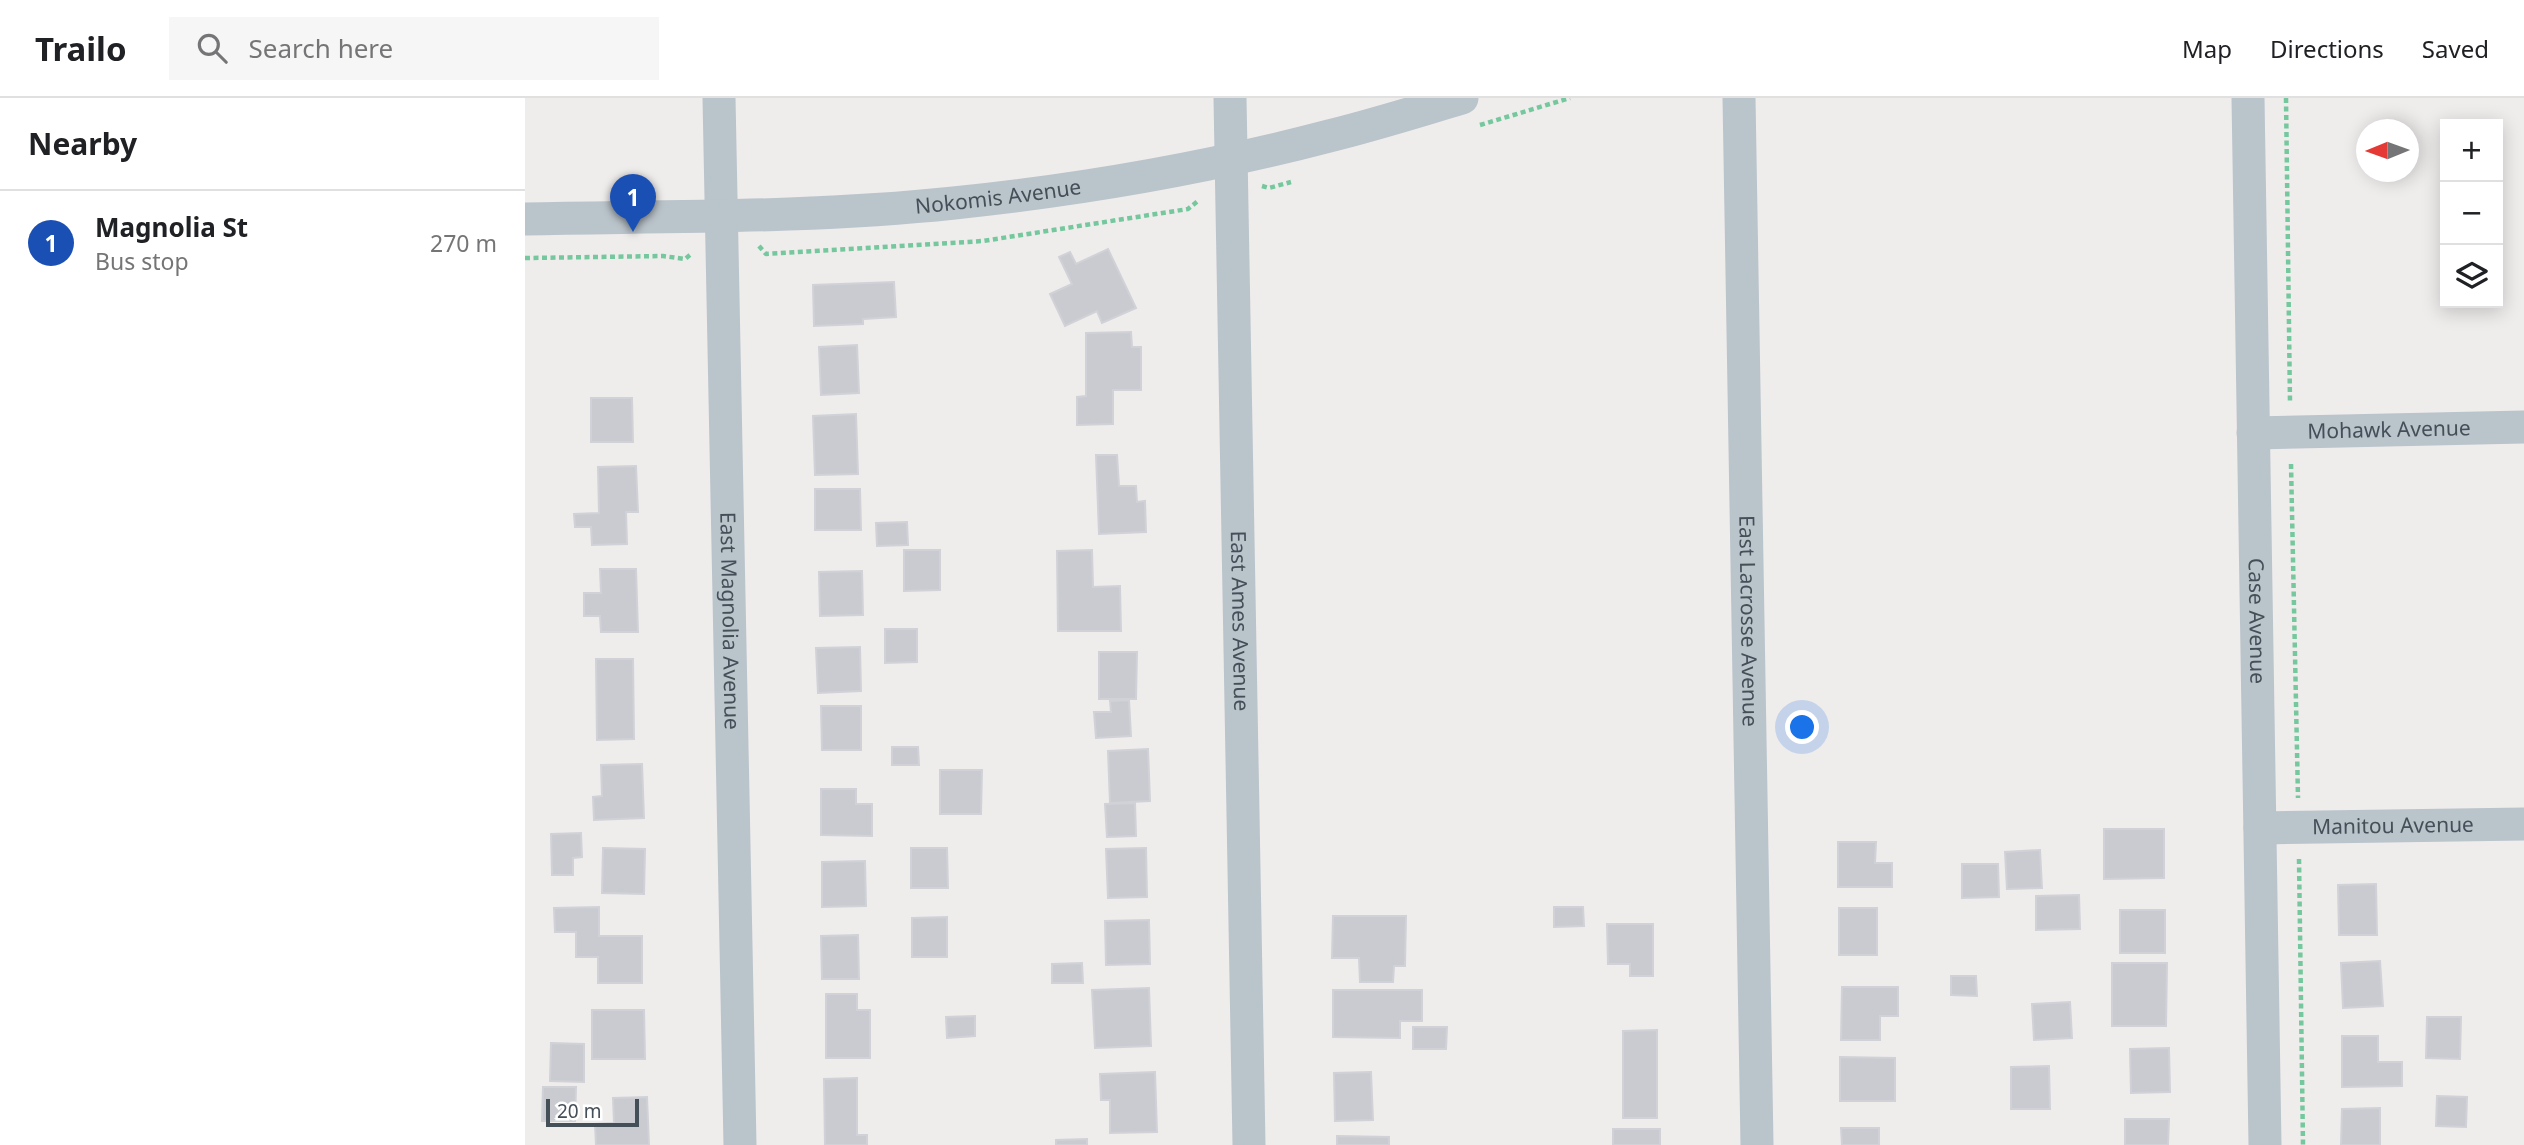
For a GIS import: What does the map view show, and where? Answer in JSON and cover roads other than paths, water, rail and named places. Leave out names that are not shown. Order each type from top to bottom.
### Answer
[{"type":"street","name":"East Magnolia Avenue","points":[[719,98],[740,1145]]},
{"type":"street","name":"East Ames Avenue","points":[[1230,98],[1249,1145]]},
{"type":"street","name":"Nokomis Avenue","points":[[525,219],[796,214],[953,203],[1087,186],[1231,159],[1330,136],[1462,98]]},
{"type":"street","name":"East Lacrosse Avenue","points":[[1739,98],[1757,1145]]},
{"type":"street","name":"Case Avenue","points":[[2248,98],[2265,1145]]},
{"type":"street","name":"Mohawk Avenue","points":[[2253,433],[2524,428]]},
{"type":"street","name":"Manitou Avenue","points":[[2260,828],[2524,824]]},
{"type":"place","name":"Magnolia St","points":[[633,232]]}]
